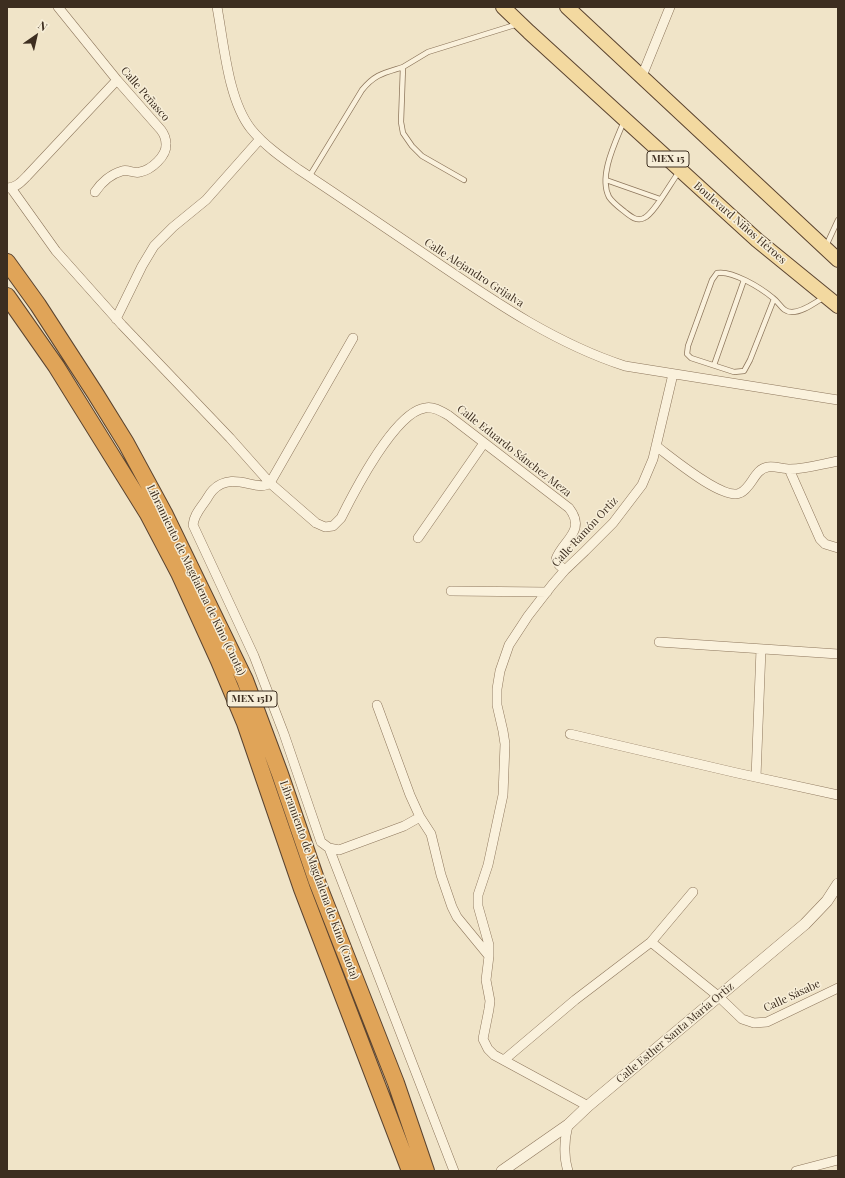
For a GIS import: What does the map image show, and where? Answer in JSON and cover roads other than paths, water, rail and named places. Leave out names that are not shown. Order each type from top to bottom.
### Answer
[{"type":"highway","name":"Libramiento de Magdalena de Kino (Cuota)","points":[[7,262],[38,305],[96,393],[126,443],[164,513],[245,680],[280,774],[316,879],[396,1083],[426,1171]]},
{"type":"highway","name":"Libramiento de Magdalena de Kino (Cuota)","points":[[7,296],[56,366],[144,507],[178,572],[245,723],[302,889],[410,1171]]},
{"type":"main road","name":"Boulevard Niños Héroes","points":[[503,7],[757,240],[838,306]]},
{"type":"main road","points":[[567,7],[838,260]]},
{"type":"street","name":"Calle Peñasco","points":[[58,7],[116,80],[161,130],[167,145],[163,155],[149,168],[139,173],[128,170],[122,171],[110,177],[95,192]]},
{"type":"street","name":"Calle Alejandro Grijalva","points":[[217,7],[233,94],[240,111],[250,128],[260,139],[275,152],[489,298],[552,335],[602,359],[625,366],[838,400]]},
{"type":"street","points":[[642,76],[670,7]]},
{"type":"street","points":[[116,80],[27,176],[18,185],[9,188],[56,251],[116,319],[230,438],[270,483]]},
{"type":"street","points":[[116,319],[142,266],[154,246],[172,227],[206,200],[260,139]]},
{"type":"street","points":[[353,338],[270,483],[261,486],[238,481],[230,481],[219,486],[213,490],[194,517],[193,525],[254,656],[284,734],[321,842],[328,848],[454,1171]]},
{"type":"street","name":"Calle Ramón Ortiz","points":[[588,1106],[504,1060],[488,1049],[483,1039],[490,1001],[486,980],[489,956],[488,938],[478,906],[478,895],[488,865],[503,795],[505,744],[504,731],[497,704],[497,689],[500,671],[509,645],[564,570],[613,523],[642,486],[656,446],[673,374]]},
{"type":"street","name":"Calle Eduardo Sánchez Meza","points":[[270,483],[316,523],[325,528],[333,526],[341,518],[383,444],[403,421],[417,411],[425,408],[436,409],[448,415],[568,508],[572,513],[576,525],[574,531],[556,559],[564,570]]},
{"type":"street","points":[[418,538],[484,443]]},
{"type":"street","points":[[656,446],[714,487],[727,493],[734,494],[740,493],[746,489],[759,472],[769,467],[789,469],[802,468],[838,461]]},
{"type":"street","points":[[789,469],[820,539],[825,544],[838,548]]},
{"type":"street","points":[[451,591],[547,592]]},
{"type":"street","points":[[659,642],[838,654]]},
{"type":"street","points":[[756,777],[761,649]]},
{"type":"street","points":[[377,705],[410,795],[420,817],[431,834],[441,875],[452,907],[457,917],[489,956]]},
{"type":"street","points":[[570,734],[838,795]]},
{"type":"street","points":[[328,848],[339,850],[404,826],[420,817]]},
{"type":"street","name":"Calle Esther Santa María Ortiz","points":[[502,1171],[568,1125],[588,1106],[805,924],[828,901],[838,884]]},
{"type":"street","points":[[504,1060],[585,992],[651,942],[693,892]]},
{"type":"street","name":"Calle Sásabe","points":[[651,942],[718,996],[742,1019],[754,1024],[767,1022],[838,988]]},
{"type":"street","points":[[568,1125],[564,1143],[565,1162],[568,1171]]},
{"type":"street","points":[[797,1171],[838,1160]]},
{"type":"lane","points":[[310,176],[351,108],[370,80],[383,73],[403,67],[428,52],[520,23]]},
{"type":"lane","points":[[403,67],[401,122],[403,133],[412,146],[422,156],[464,180]]},
{"type":"lane","points":[[625,120],[611,151],[606,180],[607,191],[610,198],[632,217],[644,219],[651,213],[680,170]]},
{"type":"lane","points":[[606,180],[660,199]]},
{"type":"lane","points":[[825,248],[838,220]]},
{"type":"lane","points":[[774,299],[748,364],[744,370],[734,372],[691,358],[687,354],[688,346],[714,276],[717,273],[722,272],[744,280],[774,299],[785,310],[794,312],[802,310],[826,296]]},
{"type":"lane","points":[[714,365],[744,280]]}]
